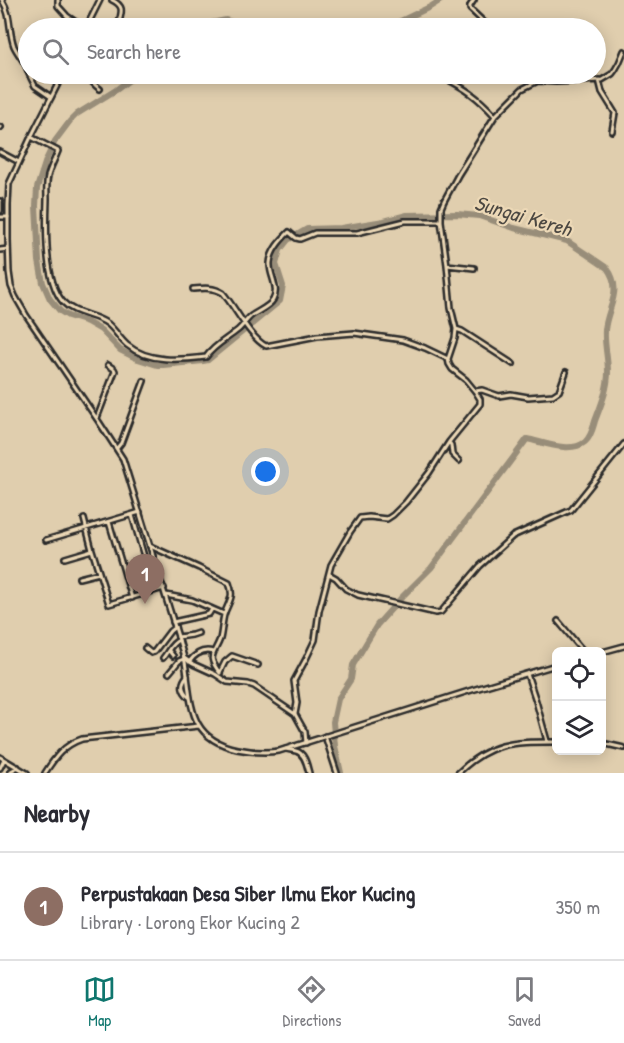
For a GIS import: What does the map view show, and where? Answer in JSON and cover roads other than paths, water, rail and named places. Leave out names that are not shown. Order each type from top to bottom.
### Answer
[{"type":"street","points":[[4,0],[9,14],[11,35],[18,51]]},
{"type":"street","points":[[58,0],[58,6],[70,18]]},
{"type":"street","points":[[91,18],[100,0]]},
{"type":"street","points":[[112,0],[121,7],[120,18]]},
{"type":"street","points":[[474,0],[470,9],[479,18]]},
{"type":"street","points":[[606,78],[612,74],[624,51]]},
{"type":"street","points":[[619,63],[624,66]]},
{"type":"street","points":[[34,84],[51,97]]},
{"type":"street","points":[[58,84],[9,184],[9,278],[15,296],[123,459],[184,658],[191,707],[199,726],[212,740],[232,748],[264,753],[306,743],[552,666]]},
{"type":"street","points":[[92,84],[100,89]]},
{"type":"street","points":[[457,84],[476,96],[495,116]]},
{"type":"street","points":[[295,714],[297,703],[294,681],[315,640],[317,622],[336,554],[359,519],[365,517],[387,519],[406,502],[429,473],[449,442],[480,404],[475,391],[450,366],[448,359],[456,329],[451,308],[441,217],[444,201],[453,183],[495,116],[522,89],[532,84]]},
{"type":"street","points":[[599,84],[615,113],[612,131]]},
{"type":"street","points":[[31,137],[58,151],[47,182],[51,275],[59,296],[71,308],[104,321],[133,349],[164,359],[206,357],[213,348],[246,326],[249,318],[274,299],[276,288],[271,268],[272,255],[275,247],[289,232],[301,239],[315,234],[357,233],[405,221],[441,217]]},
{"type":"street","points":[[0,153],[19,162]]},
{"type":"street","points":[[0,201],[0,211]]},
{"type":"street","points":[[0,217],[8,218]]},
{"type":"street","points":[[0,250],[8,249]]},
{"type":"street","points":[[447,265],[474,268]]},
{"type":"street","points":[[193,289],[213,289],[224,292],[246,326],[262,344],[267,346],[317,336],[354,333],[404,340],[448,359]]},
{"type":"street","points":[[456,329],[513,364]]},
{"type":"street","points":[[97,418],[115,371],[108,365]]},
{"type":"street","points":[[475,391],[482,390],[499,396],[511,394],[528,398],[553,396],[559,391],[566,372]]},
{"type":"street","points":[[117,448],[121,443],[144,381]]},
{"type":"street","points":[[449,442],[452,454],[459,460]]},
{"type":"street","points":[[329,574],[345,588],[358,595],[436,613],[441,612],[480,566],[513,536],[571,510],[624,444]]},
{"type":"street","points":[[46,540],[140,512]]},
{"type":"street","points":[[132,515],[154,591]]},
{"type":"street","points":[[84,519],[109,604],[164,588]]},
{"type":"street","points":[[109,522],[132,598]]},
{"type":"street","points":[[150,546],[228,582],[231,587],[232,596],[224,614],[220,637],[213,652],[214,665],[223,679]]},
{"type":"street","points":[[65,558],[92,550]]},
{"type":"street","points":[[79,578],[99,573]]},
{"type":"street","points":[[166,595],[189,600],[224,614]]},
{"type":"street","points":[[173,622],[209,614],[212,609]]},
{"type":"street","points":[[558,621],[581,647]]},
{"type":"street","points":[[145,648],[151,653],[154,652],[175,627]]},
{"type":"street","points":[[163,658],[178,638],[198,633]]},
{"type":"street","points":[[606,651],[624,646]]},
{"type":"street","points":[[169,651],[173,656]]},
{"type":"street","points":[[189,662],[197,654],[213,652]]},
{"type":"street","points":[[220,673],[225,662],[232,656],[258,664]]},
{"type":"street","points":[[184,658],[227,682],[254,686],[295,714],[305,732],[306,743]]},
{"type":"street","points":[[169,674],[184,658]]},
{"type":"street","points":[[527,674],[547,742]]},
{"type":"street","points":[[45,773],[61,750],[82,739],[199,726]]},
{"type":"street","points":[[325,736],[337,773]]},
{"type":"street","points":[[458,773],[479,756],[502,745],[520,742],[552,742]]},
{"type":"street","points":[[606,744],[624,748]]},
{"type":"street","points":[[286,749],[301,753],[309,773]]},
{"type":"street","points":[[0,757],[27,773]]},
{"type":"street","points":[[0,768],[4,760]]},
{"type":"street","points":[[10,773],[18,767]]},
{"type":"waterway","name":"Sungai Kereh","points":[[407,18],[441,0]]},
{"type":"waterway","name":"Sungai Kereh","points":[[124,84],[77,114],[55,141],[37,188],[36,206],[39,261],[43,283],[50,299],[60,311],[101,330],[120,350],[138,359],[157,365],[208,360],[280,301],[283,286],[276,264],[280,250],[288,240],[307,229],[341,228],[407,215],[479,216],[514,228],[567,241],[607,268],[612,276],[614,292],[605,330],[608,378],[604,397],[590,435],[585,442],[572,447],[556,446],[527,439],[431,568],[377,625],[353,665],[351,679],[338,699],[333,722],[341,773]]},
{"type":"place","name":"Perpustakaan Desa Siber Ilmu Ekor Kucing","points":[[145,604]]}]
